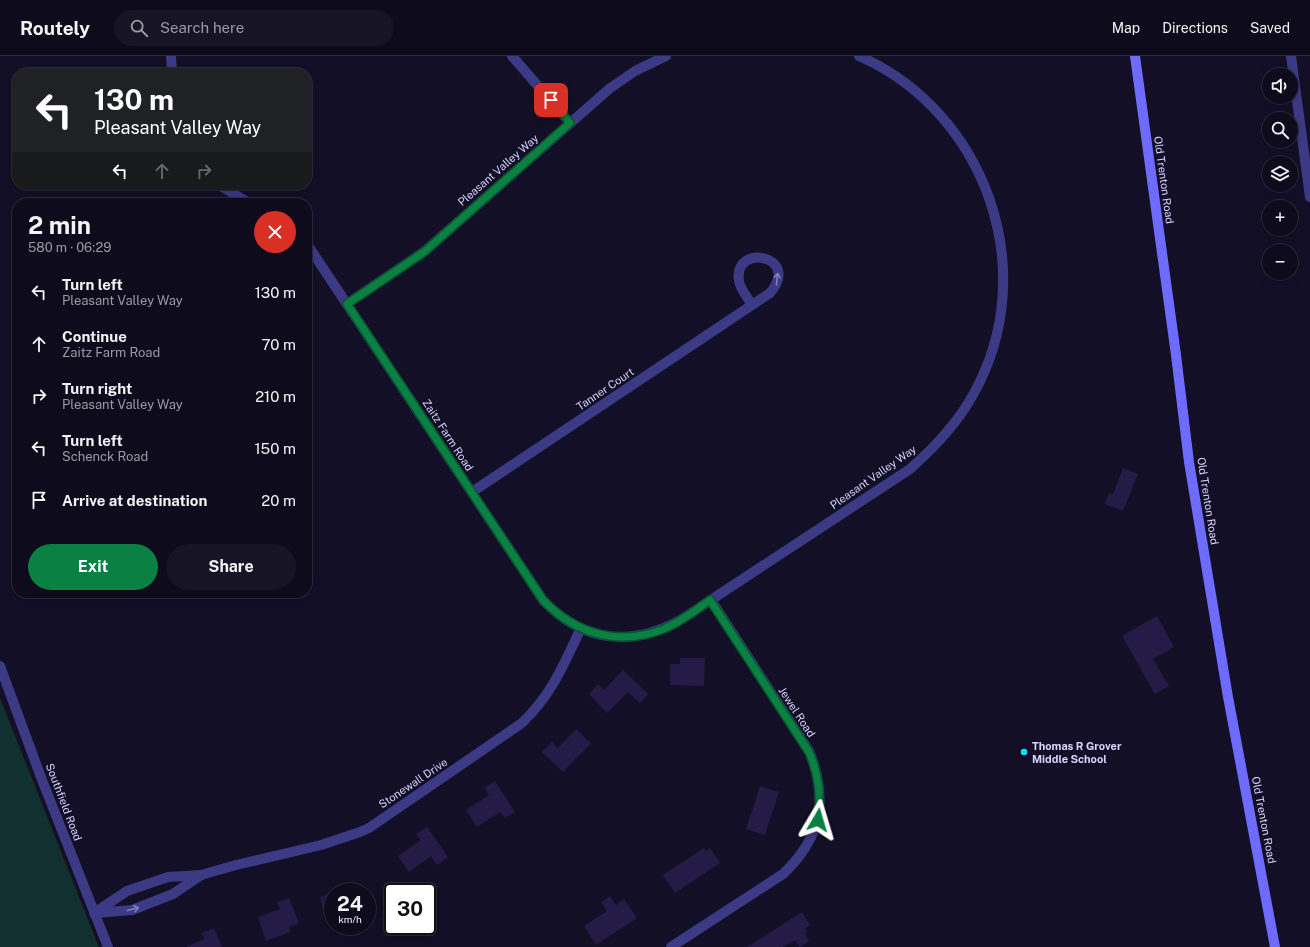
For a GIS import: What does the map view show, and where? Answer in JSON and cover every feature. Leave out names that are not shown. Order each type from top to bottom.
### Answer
[{"type":"main road","name":"Old Trenton Road","points":[[1135,56],[1176,355],[1189,462],[1230,705],[1275,947]]},
{"type":"street","points":[[171,56],[172,68]]},
{"type":"street","points":[[512,56],[570,123]]},
{"type":"street","name":"Pleasant Valley Way","points":[[347,304],[424,252],[570,123],[616,85],[635,72],[666,56]]},
{"type":"street","name":"Pleasant Valley Way","points":[[581,628],[598,634],[616,637],[635,637],[652,633],[673,624],[910,469],[929,452],[959,418],[974,393],[985,370],[995,342],[1001,314],[1004,284],[1003,255],[992,203],[969,153],[954,131],[935,109],[913,89],[892,74],[859,56]]},
{"type":"street","points":[[1291,56],[1310,197]]},
{"type":"street","points":[[227,190],[241,198]]},
{"type":"street","name":"Zaitz Farm Road","points":[[312,252],[543,600],[565,620],[581,628]]},
{"type":"street","name":"Tanner Court","points":[[472,492],[770,293],[777,286],[779,279],[776,267],[764,257],[754,257],[748,260],[743,264],[740,270],[739,282],[752,305]]},
{"type":"street","name":"Jewel Road","points":[[671,947],[783,874],[792,866],[805,850],[812,836],[818,820],[820,803],[820,786],[809,752],[710,600]]},
{"type":"street","name":"Stonewall Drive","points":[[94,913],[127,891],[168,877],[201,875],[321,844],[369,828],[526,719],[546,697],[556,680],[581,628]]},
{"type":"street","name":"Southfield Road","points":[[0,666],[42,780],[108,947]]},
{"type":"street","name":"Stonewall Drive","points":[[94,913],[132,910],[173,894],[201,875]]},
{"type":"green space","points":[[0,698],[99,947],[0,947]]},
{"type":"building","points":[[1123,468],[1138,474],[1123,511],[1105,504],[1109,493],[1113,494]]},
{"type":"building","points":[[1157,616],[1174,647],[1153,659],[1169,686],[1155,694],[1122,636]]},
{"type":"building","points":[[680,658],[705,658],[704,686],[670,685],[670,664],[680,664]]},
{"type":"building","points":[[623,670],[648,694],[640,703],[628,692],[607,713],[589,694],[598,684],[604,690]]},
{"type":"building","points":[[576,729],[591,743],[563,772],[542,752],[552,742],[558,748]]},
{"type":"building","points":[[495,781],[515,812],[505,818],[500,812],[477,827],[466,810],[489,795],[484,788]]},
{"type":"building","points":[[760,786],[779,792],[765,835],[746,829]]},
{"type":"building","points":[[427,827],[448,857],[437,865],[431,856],[409,872],[398,856],[421,840],[416,834]]},
{"type":"building","points":[[704,848],[706,851],[710,848],[720,863],[675,893],[663,875]]},
{"type":"building","points":[[324,896],[323,909],[320,897]]},
{"type":"building","points":[[610,896],[616,905],[624,899],[637,918],[596,945],[584,926],[607,911],[601,902]]},
{"type":"building","points":[[289,898],[299,923],[289,927],[291,932],[266,941],[258,917],[280,909],[277,902]]},
{"type":"building","points":[[802,912],[810,925],[805,929],[807,932],[805,933],[809,941],[800,947],[795,940],[783,947],[747,947]]},
{"type":"building","points":[[214,928],[222,947],[186,947],[204,939],[201,933]]},
{"type":"place","name":"Thomas R Grover Middle School","points":[[1024,752]]},
{"type":"route","points":[[551,100],[570,123],[424,252],[347,304],[543,600],[565,620],[598,634],[616,637],[635,637],[668,627],[710,600],[809,752],[816,767],[820,786],[818,820]]}]
